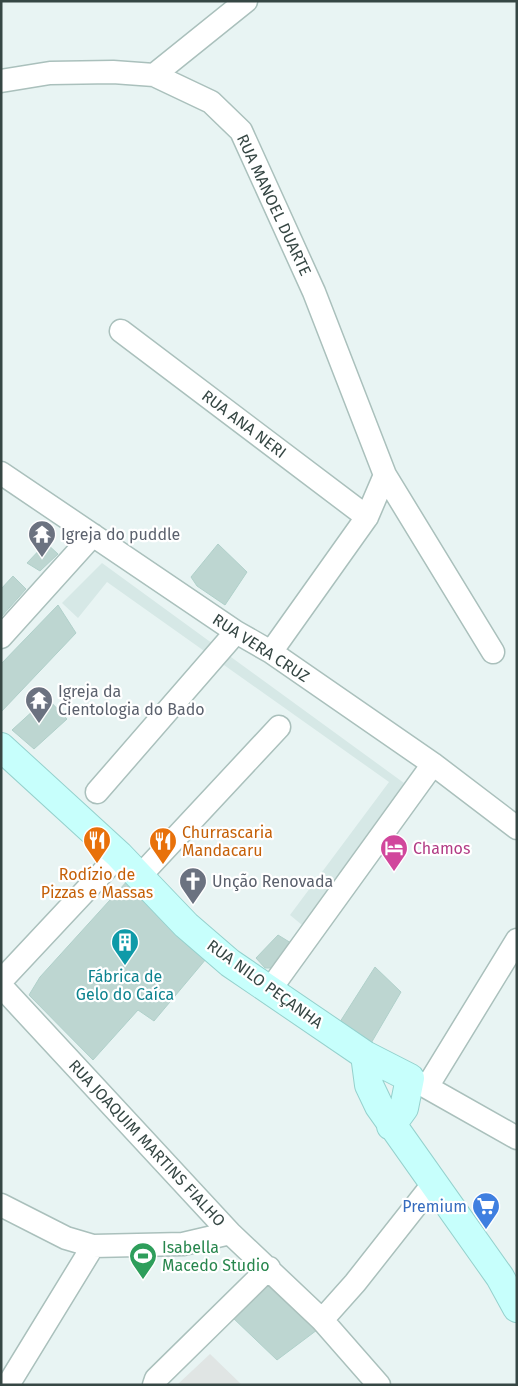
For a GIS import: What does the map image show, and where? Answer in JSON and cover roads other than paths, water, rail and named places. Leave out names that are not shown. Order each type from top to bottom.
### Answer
[{"type":"main road","name":"RUA NILO PEÇANHA","points":[[1,747],[119,855],[186,925],[230,963],[365,1055],[419,1082]]},
{"type":"main road","points":[[365,1055],[369,1085],[391,1126],[500,1277],[517,1308]]},
{"type":"main road","points":[[391,1126],[419,1082]]},
{"type":"street","points":[[154,75],[246,1]]},
{"type":"street","name":"RUA MANOEL DUARTE","points":[[1,82],[50,73],[113,72],[154,75],[211,102],[241,131],[314,292],[385,475],[493,652]]},
{"type":"street","name":"RUA ANA NERI","points":[[121,331],[367,517]]},
{"type":"street","name":"RUA VERA CRUZ","points":[[1,473],[236,632],[271,652],[434,764],[517,828]]},
{"type":"street","points":[[271,652],[367,517],[385,475]]},
{"type":"street","points":[[1,637],[93,536]]},
{"type":"street","points":[[97,792],[236,632]]},
{"type":"street","points":[[140,876],[279,727]]},
{"type":"street","points":[[269,991],[434,764]]},
{"type":"street","points":[[1,981],[119,855]]},
{"type":"street","points":[[419,1082],[517,940]]},
{"type":"street","name":"RUA JOAQUIM MARTINS FIALHO","points":[[1,986],[230,1233],[322,1320],[378,1385]]},
{"type":"street","name":"RUA NILO PEÇANHA","points":[[419,1082],[517,1138]]},
{"type":"street","points":[[322,1320],[355,1283],[432,1184]]},
{"type":"street","points":[[1,1205],[66,1238],[93,1246],[183,1244],[230,1233]]},
{"type":"street","points":[[8,1385],[93,1246]]},
{"type":"street","points":[[154,1385],[156,1379],[269,1268]]},
{"type":"place","name":"Igreja do puddle","points":[[42,558]]},
{"type":"place","name":"Igreja da Cientologia do Bado","points":[[39,724]]},
{"type":"place","name":"Rodízio de Pizzas e Massas","points":[[97,864]]},
{"type":"place","name":"Churrascaria Mandacaru","points":[[163,865]]},
{"type":"place","name":"Chamos","points":[[394,872]]},
{"type":"place","name":"Unção Renovada","points":[[193,905]]},
{"type":"place","name":"Fábrica de Gelo do Caíca","points":[[125,966]]},
{"type":"place","name":"Premium","points":[[486,1230]]},
{"type":"place","name":"Isabella Macedo Studio","points":[[143,1280]]}]
